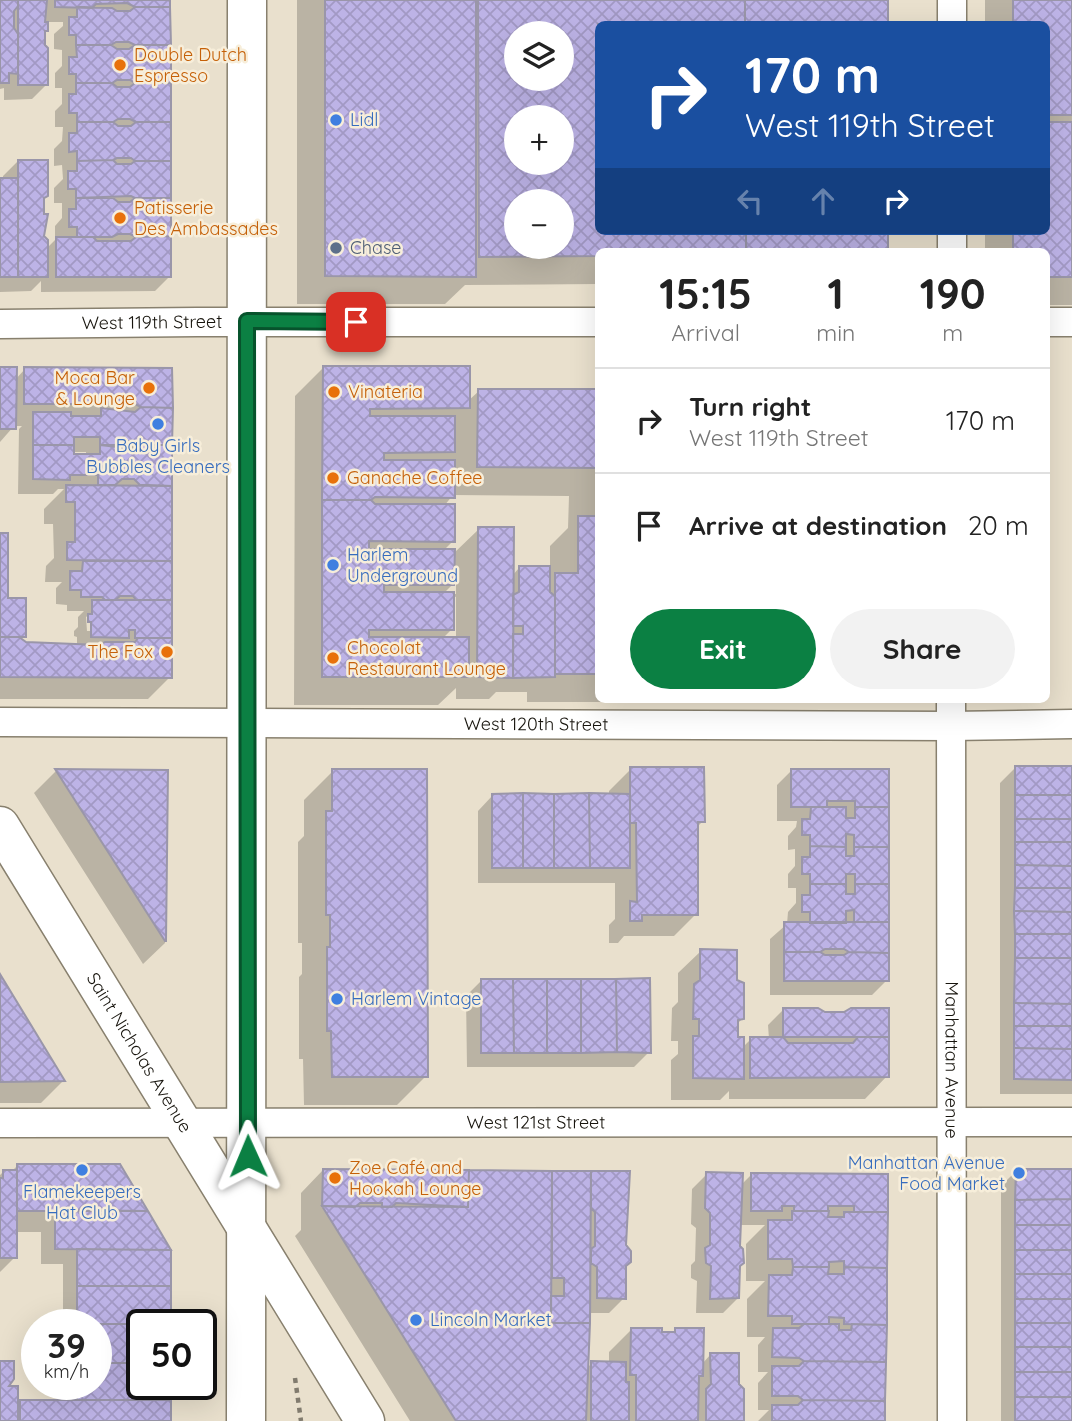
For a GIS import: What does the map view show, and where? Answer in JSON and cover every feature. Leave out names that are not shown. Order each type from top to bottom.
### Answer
[{"type":"main road","points":[[246,1421],[247,0]]},
{"type":"main road","name":"Saint Nicholas Avenue","points":[[0,826],[365,1421]]},
{"type":"street","points":[[952,0],[952,21]]},
{"type":"street","name":"West 119th Street","points":[[0,324],[247,321],[595,322]]},
{"type":"street","points":[[1050,322],[1072,322]]},
{"type":"street","name":"West 120th Street","points":[[0,722],[247,723],[951,713],[1072,724]]},
{"type":"street","name":"Manhattan Avenue","points":[[951,713],[951,1421]]},
{"type":"street","name":"West 121st Street","points":[[0,1123],[1072,1122]]},
{"type":"path","points":[[294,1374],[301,1421]]},
{"type":"building","points":[[0,0],[18,0],[14,11],[14,28],[18,34],[18,74],[9,73],[9,83],[0,83]]},
{"type":"building","points":[[18,0],[47,0],[45,22],[48,22],[48,31],[45,31],[45,45],[48,48],[48,85],[18,85]]},
{"type":"building","points":[[55,0],[170,0],[170,7],[135,7],[127,3],[96,4],[92,8],[55,7]]},
{"type":"building","points":[[325,0],[476,0],[476,277],[325,276]]},
{"type":"building","points":[[478,0],[745,0],[745,21],[595,21],[595,235],[746,235],[746,248],[595,248],[595,256],[574,256],[574,189],[504,189],[504,257],[479,257]]},
{"type":"building","points":[[745,0],[888,0],[888,21],[745,21]]},
{"type":"building","points":[[1013,0],[1072,0],[1072,115],[1050,115],[1050,21],[1013,21]]},
{"type":"building","points":[[77,7],[130,11],[135,7],[170,7],[171,45],[116,42],[111,45],[76,45],[76,35],[69,35],[69,17],[77,17]]},
{"type":"building","name":"Double Dutch Espresso","points":[[76,45],[111,45],[117,49],[129,49],[135,45],[171,45],[171,83],[117,80],[112,83],[76,83],[76,74],[69,74],[69,57],[77,57]]},
{"type":"building","points":[[76,83],[112,83],[117,87],[130,87],[135,83],[171,83],[171,122],[118,119],[113,122],[77,122],[77,113],[69,113],[69,94],[76,94]]},
{"type":"building","points":[[77,122],[113,122],[118,126],[131,126],[136,122],[171,122],[171,161],[117,158],[77,161],[77,151],[69,152],[69,133],[77,133]]},
{"type":"building","points":[[1050,122],[1072,122],[1072,277],[1050,277],[1050,248],[1013,248],[1013,235],[1050,235]]},
{"type":"building","points":[[18,160],[48,160],[48,196],[44,198],[44,214],[48,214],[44,236],[48,240],[48,277],[18,277]]},
{"type":"building","points":[[113,160],[117,164],[171,161],[171,198],[76,198],[76,189],[68,189],[68,171],[77,171],[77,161]]},
{"type":"building","points":[[0,178],[18,178],[18,277],[0,277]]},
{"type":"building","name":"Patisserie Des Ambassades","points":[[76,198],[113,198],[118,202],[130,202],[135,198],[171,198],[171,236],[136,237],[118,234],[112,237],[77,237],[77,227],[69,227],[69,209],[76,209]]},
{"type":"building","points":[[746,235],[888,235],[888,248],[746,248]]},
{"type":"building","points":[[171,236],[171,277],[56,277],[56,237],[131,241],[136,237]]},
{"type":"building","points":[[323,366],[470,366],[470,408],[370,409],[370,416],[455,416],[455,452],[384,453],[384,460],[455,460],[455,498],[375,497],[371,500],[322,500]]},
{"type":"building","points":[[0,367],[17,367],[16,429],[0,429]]},
{"type":"building","points":[[24,367],[172,368],[173,408],[141,407],[135,404],[24,404]]},
{"type":"building","points":[[478,389],[595,389],[595,468],[477,467]]},
{"type":"building","points":[[141,407],[173,408],[172,445],[141,445],[135,441],[122,441],[115,445],[100,445],[100,437],[74,437],[74,445],[33,445],[33,412],[71,412],[71,416],[101,416],[101,408],[135,412]]},
{"type":"building","points":[[33,445],[74,445],[74,454],[100,454],[100,445],[135,449],[141,445],[172,445],[172,486],[140,485],[134,479],[122,479],[115,485],[98,485],[98,475],[70,475],[70,480],[33,479]]},
{"type":"building","points":[[66,485],[172,486],[172,561],[67,560],[67,542],[75,542],[75,502],[66,502]]},
{"type":"building","points":[[322,500],[371,500],[375,504],[455,504],[455,542],[369,541],[369,549],[455,549],[454,585],[384,585],[384,592],[454,592],[454,630],[369,630],[369,637],[469,637],[469,677],[322,677]]},
{"type":"building","points":[[578,516],[595,516],[595,674],[555,674],[555,573],[578,573]]},
{"type":"building","points":[[478,527],[514,527],[513,678],[477,677]]},
{"type":"building","points":[[0,533],[8,533],[8,598],[26,598],[26,637],[0,637]]},
{"type":"building","points":[[83,561],[172,561],[172,600],[136,600],[133,596],[120,596],[115,600],[81,597],[81,590],[70,590],[70,571],[82,571]]},
{"type":"building","points":[[519,566],[550,566],[550,592],[555,596],[555,677],[513,678],[513,634],[523,634],[523,626],[513,626],[513,595],[519,592]]},
{"type":"building","points":[[92,600],[172,600],[172,638],[135,638],[135,630],[129,630],[129,638],[91,637],[88,614],[92,614]]},
{"type":"building","points":[[0,637],[19,637],[26,642],[100,645],[105,642],[135,642],[138,638],[172,638],[172,678],[0,677]]},
{"type":"building","points":[[1015,766],[1072,766],[1072,795],[1015,795]]},
{"type":"building","points":[[630,767],[704,767],[705,822],[698,822],[698,915],[642,915],[642,921],[630,921],[630,901],[637,902],[636,823],[630,823]]},
{"type":"building","points":[[55,769],[168,770],[166,941],[165,941]]},
{"type":"building","points":[[332,769],[427,769],[428,1077],[332,1077],[331,1031],[327,1031],[327,947],[330,947],[330,915],[326,915],[326,811],[332,811]]},
{"type":"building","points":[[791,769],[889,769],[889,807],[855,807],[855,801],[827,801],[827,807],[791,807]]},
{"type":"building","points":[[523,793],[523,868],[492,868],[492,794]]},
{"type":"building","points":[[523,793],[554,794],[554,868],[523,868]]},
{"type":"building","points":[[589,793],[590,868],[554,868],[554,794]]},
{"type":"building","points":[[589,793],[630,794],[630,868],[590,868]]},
{"type":"building","points":[[1015,795],[1072,795],[1072,819],[1015,819]]},
{"type":"building","points":[[811,807],[846,807],[846,818],[855,818],[855,807],[889,807],[889,847],[854,847],[854,835],[846,834],[846,847],[810,846],[810,835],[802,835],[802,819],[810,819]]},
{"type":"building","points":[[1015,819],[1072,819],[1072,842],[1015,842]]},
{"type":"building","points":[[1015,842],[1072,842],[1072,866],[1015,865]]},
{"type":"building","points":[[810,846],[846,847],[846,856],[854,856],[854,847],[889,847],[889,884],[855,884],[855,874],[846,874],[846,884],[810,884],[810,874],[802,874],[802,857],[810,857]]},
{"type":"building","points":[[1015,865],[1072,866],[1072,888],[1015,888]]},
{"type":"building","points":[[810,884],[846,884],[846,894],[855,894],[855,884],[889,884],[889,922],[854,922],[854,910],[846,911],[846,923],[810,923],[810,912],[802,912],[802,895],[810,895]]},
{"type":"building","points":[[1015,888],[1072,888],[1072,912],[1014,911]]},
{"type":"building","points":[[1014,911],[1072,912],[1072,934],[1015,934]]},
{"type":"building","points":[[784,922],[889,922],[889,953],[849,952],[844,949],[784,952]]},
{"type":"building","points":[[1015,934],[1072,934],[1072,958],[1015,958]]},
{"type":"building","points":[[700,949],[737,950],[737,980],[744,983],[744,1019],[738,1020],[738,1037],[744,1037],[744,1079],[693,1078],[693,1036],[699,1036],[699,1019],[693,1019],[694,984],[700,980]]},
{"type":"building","points":[[784,952],[820,952],[825,955],[844,955],[849,952],[889,953],[889,981],[784,981]]},
{"type":"building","points":[[1015,958],[1072,958],[1072,1004],[1014,1003]]},
{"type":"building","points":[[0,974],[65,1081],[0,1082]]},
{"type":"building","points":[[650,978],[651,1053],[617,1052],[616,979]]},
{"type":"building","points":[[481,979],[513,979],[514,1053],[481,1053]]},
{"type":"building","points":[[513,979],[547,979],[547,1053],[514,1053]]},
{"type":"building","points":[[547,979],[581,979],[581,1053],[547,1053]]},
{"type":"building","points":[[581,979],[616,979],[617,1052],[581,1053]]},
{"type":"building","points":[[1014,1003],[1072,1004],[1072,1026],[1014,1026]]},
{"type":"building","points":[[783,1008],[818,1008],[825,1012],[844,1012],[851,1008],[889,1008],[889,1037],[783,1037]]},
{"type":"building","points":[[1014,1026],[1072,1026],[1072,1049],[1014,1048]]},
{"type":"building","points":[[750,1037],[783,1037],[788,1043],[853,1043],[858,1037],[889,1037],[889,1077],[750,1078]]},
{"type":"building","points":[[1014,1048],[1072,1049],[1072,1080],[1014,1079]]},
{"type":"building","points":[[17,1164],[120,1164],[148,1211],[17,1211]]},
{"type":"building","points":[[323,1169],[469,1170],[468,1207],[396,1203],[392,1207],[382,1207],[382,1203],[360,1203],[355,1207],[322,1206]]},
{"type":"building","points":[[1016,1169],[1072,1169],[1072,1199],[1015,1200]]},
{"type":"building","points":[[3,1170],[17,1170],[17,1258],[0,1258],[0,1178],[3,1178]]},
{"type":"building","points":[[469,1170],[552,1171],[551,1323],[590,1323],[586,1421],[456,1421],[322,1206],[468,1207]]},
{"type":"building","points":[[552,1171],[591,1171],[590,1323],[551,1323],[551,1296],[564,1296],[564,1278],[552,1278]]},
{"type":"building","points":[[591,1171],[630,1171],[626,1245],[631,1251],[631,1262],[626,1266],[626,1299],[597,1298],[597,1267],[591,1263],[591,1249],[595,1246],[595,1212],[591,1208]]},
{"type":"building","points":[[706,1172],[743,1173],[740,1246],[743,1249],[744,1263],[740,1266],[739,1298],[710,1299],[711,1266],[706,1263],[705,1248],[710,1245],[710,1213],[705,1208]]},
{"type":"building","points":[[751,1173],[888,1174],[888,1212],[854,1212],[854,1206],[828,1206],[828,1211],[794,1211],[794,1206],[782,1206],[782,1211],[751,1211]]},
{"type":"building","points":[[1072,1199],[1072,1225],[1015,1225],[1015,1200]]},
{"type":"building","points":[[55,1210],[148,1211],[171,1250],[55,1249]]},
{"type":"building","points":[[792,1211],[829,1211],[828,1217],[844,1217],[844,1212],[888,1212],[887,1268],[844,1267],[844,1261],[829,1262],[829,1267],[793,1267],[792,1259],[768,1259],[768,1220],[792,1220]]},
{"type":"building","points":[[1015,1225],[1072,1225],[1072,1250],[1015,1250]]},
{"type":"building","points":[[77,1249],[171,1250],[171,1286],[77,1286]]},
{"type":"building","points":[[1015,1250],[1072,1250],[1072,1274],[1015,1274]]},
{"type":"building","points":[[793,1267],[829,1267],[828,1274],[844,1274],[844,1267],[887,1268],[887,1325],[844,1324],[844,1318],[829,1317],[829,1324],[792,1324],[792,1316],[768,1316],[769,1275],[792,1275]]},
{"type":"building","points":[[1015,1274],[1072,1274],[1072,1299],[1015,1299]]},
{"type":"building","points":[[77,1286],[171,1286],[171,1309],[126,1309],[126,1324],[112,1324],[112,1309],[77,1309]]},
{"type":"building","points":[[1015,1299],[1072,1299],[1072,1323],[1015,1323]]},
{"type":"building","points":[[1015,1323],[1072,1323],[1072,1347],[1015,1347]]},
{"type":"building","points":[[112,1324],[126,1324],[126,1363],[112,1363]]},
{"type":"building","points":[[804,1324],[839,1324],[839,1330],[851,1330],[852,1324],[887,1325],[886,1362],[804,1361],[799,1358],[772,1357],[773,1328],[799,1328]]},
{"type":"building","points":[[631,1328],[662,1328],[662,1332],[675,1332],[675,1328],[704,1328],[698,1421],[636,1421],[636,1375],[630,1375]]},
{"type":"building","points":[[1015,1347],[1072,1347],[1072,1372],[1015,1372]]},
{"type":"building","points":[[710,1353],[739,1353],[739,1384],[744,1389],[744,1421],[706,1421],[706,1389],[711,1384]]},
{"type":"building","points":[[0,1361],[14,1361],[14,1379],[9,1386],[18,1386],[18,1421],[0,1421]]},
{"type":"building","points":[[591,1361],[626,1362],[629,1421],[591,1421]]},
{"type":"building","points":[[804,1361],[886,1362],[885,1401],[803,1400],[798,1396],[772,1396],[772,1366],[799,1366]]},
{"type":"building","points":[[112,1363],[126,1363],[126,1400],[112,1400]]},
{"type":"building","points":[[1015,1372],[1072,1372],[1072,1397],[1015,1397]]},
{"type":"building","points":[[1015,1397],[1072,1397],[1072,1421],[1015,1421]]},
{"type":"building","points":[[20,1400],[171,1400],[171,1421],[20,1421]]},
{"type":"building","points":[[803,1400],[885,1401],[885,1421],[772,1421],[772,1405],[798,1405]]},
{"type":"place","name":"Double Dutch Espresso","points":[[120,65]]},
{"type":"place","name":"Lidl","points":[[336,120]]},
{"type":"place","name":"Patisserie Des Ambassades","points":[[120,218]]},
{"type":"place","name":"Chase","points":[[336,248]]},
{"type":"place","name":"Moca Bar & Lounge","points":[[149,388]]},
{"type":"place","name":"Vinateria","points":[[334,392]]},
{"type":"place","name":"Baby Girls Bubbles Cleaners","points":[[158,424]]},
{"type":"place","name":"Ganache Coffee","points":[[333,478]]},
{"type":"place","name":"Harlem Underground","points":[[333,565]]},
{"type":"place","name":"The Fox","points":[[167,652]]},
{"type":"place","name":"Chocolat Restaurant Lounge","points":[[333,658]]},
{"type":"place","name":"Harlem Vintage","points":[[337,999]]},
{"type":"place","name":"Flamekeepers Hat Club","points":[[82,1170]]},
{"type":"place","name":"Manhattan Avenue Food Market","points":[[1019,1173]]},
{"type":"place","name":"Zoe Café and Hookah Lounge","points":[[335,1178]]},
{"type":"place","name":"Lincoln Market","points":[[416,1320]]},
{"type":"route","points":[[248,1156],[247,321],[356,322]]}]
